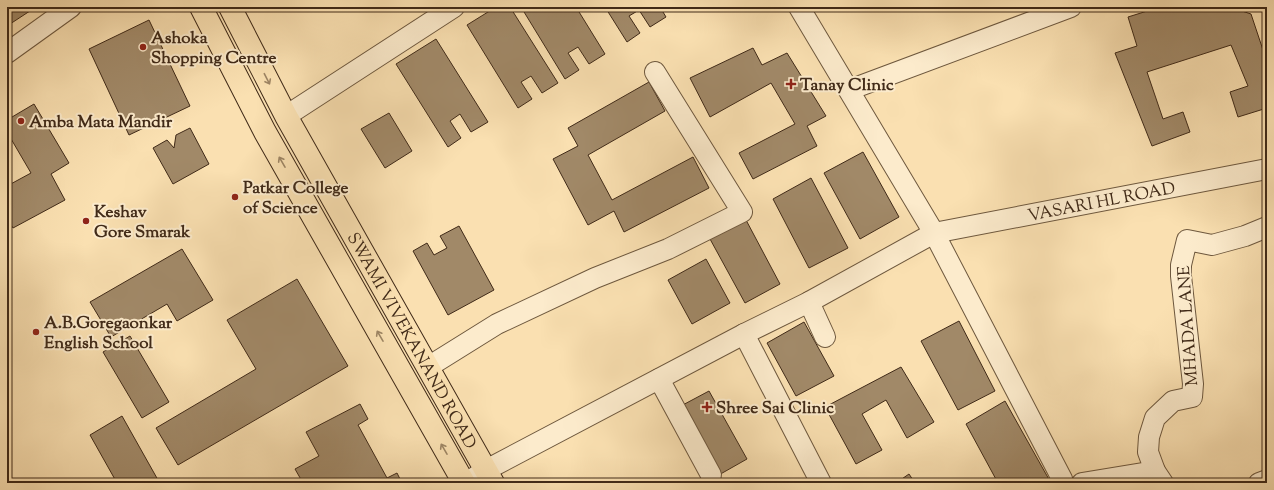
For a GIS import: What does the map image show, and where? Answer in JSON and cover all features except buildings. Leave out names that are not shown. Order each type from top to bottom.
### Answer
[{"type":"main road","name":"SWAMI VIVEKANAND ROAD","points":[[201,7],[265,132],[465,483]]},
{"type":"main road","name":"SWAMI VIVEKANAND ROAD","points":[[230,7],[286,116],[489,477]]},
{"type":"street","points":[[7,53],[71,7]]},
{"type":"street","points":[[286,116],[454,7]]},
{"type":"street","points":[[799,7],[934,233],[1063,483]]},
{"type":"street","points":[[849,90],[1071,7]]},
{"type":"street","points":[[428,367],[497,324],[595,278],[668,249],[742,212],[655,72]]},
{"type":"street","name":"VASARI HL ROAD","points":[[465,483],[489,477],[659,379],[744,334],[809,302],[934,233],[1267,169]]},
{"type":"street","name":"MHADA LANE","points":[[1082,483],[1159,477],[1148,452],[1149,437],[1155,418],[1174,401],[1192,397],[1193,384],[1181,276],[1181,265],[1187,240],[1212,245],[1245,236],[1267,227]]},
{"type":"street","points":[[1245,236],[1267,244]]},
{"type":"street","points":[[809,302],[825,337]]},
{"type":"street","points":[[744,334],[821,483]]},
{"type":"street","points":[[659,379],[711,475]]},
{"type":"street","points":[[1258,483],[1267,480]]},
{"type":"place","name":"Ashoka Shopping Centre","points":[[143,47]]},
{"type":"place","name":"Tanay Clinic","points":[[791,84]]},
{"type":"place","name":"Amba Mata Mandir","points":[[21,121]]},
{"type":"place","name":"Patkar College of Science","points":[[235,197]]},
{"type":"place","name":"Keshav Gore Smarak","points":[[86,221]]},
{"type":"place","name":"A.B.Goregaonkar English School","points":[[36,332]]},
{"type":"place","name":"Shree Sai Clinic","points":[[707,407]]}]
